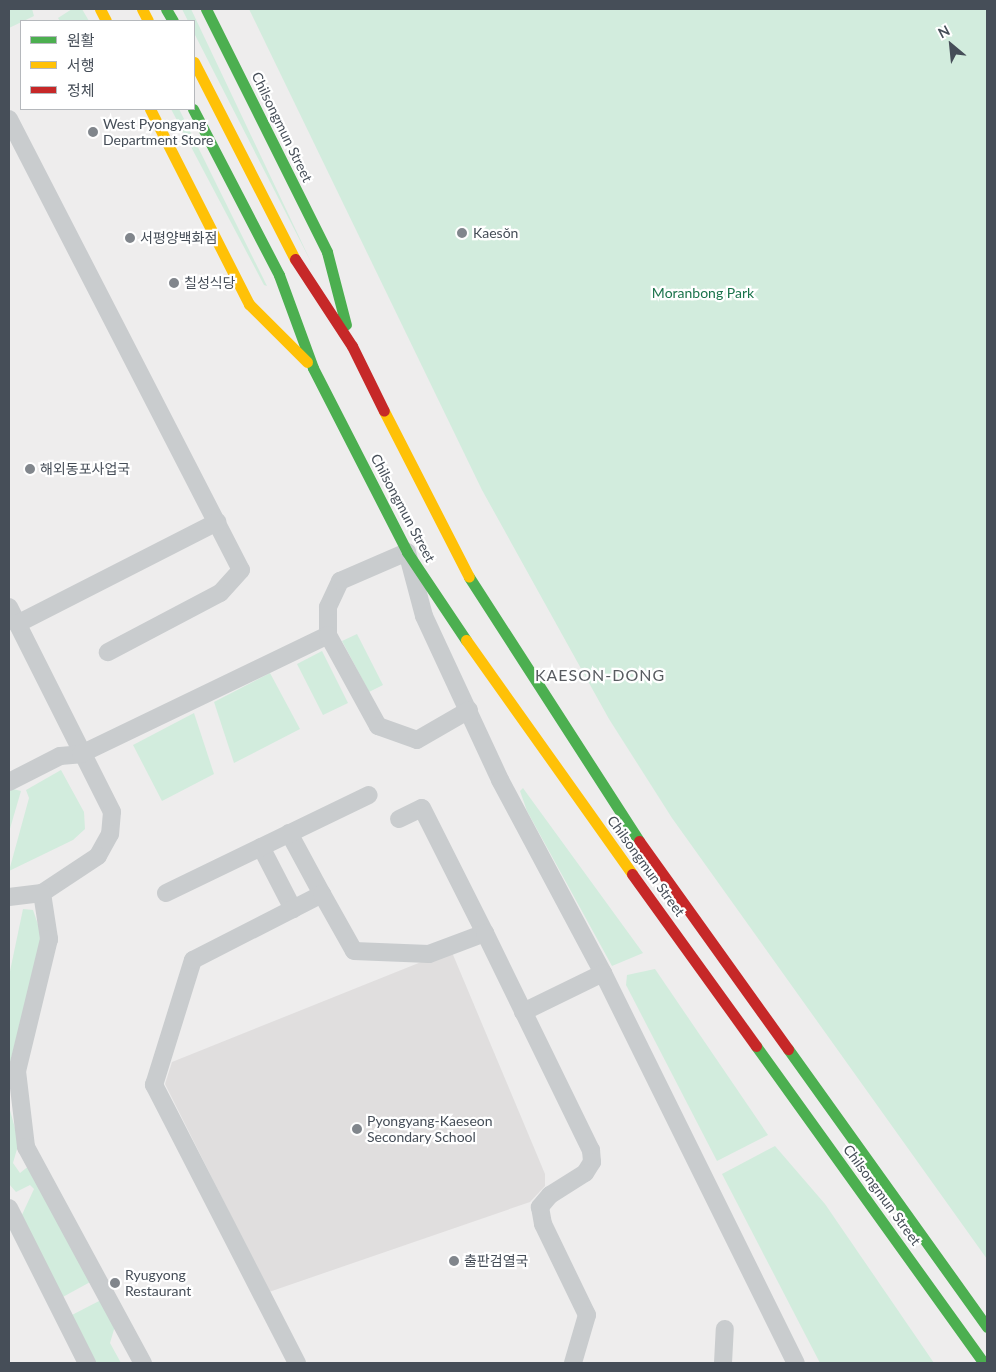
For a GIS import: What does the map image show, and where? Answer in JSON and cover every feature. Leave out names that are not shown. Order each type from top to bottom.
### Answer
[{"type":"main road","points":[[166,9],[172,20]]},
{"type":"main road","name":"Chilsongmun Street","points":[[206,9],[327,252],[348,348]]},
{"type":"main road","name":"Chilsongmun Street","points":[[195,64],[298,266],[348,348],[445,536],[525,667],[643,846],[987,1327]]},
{"type":"main road","name":"Chilsongmun Street","points":[[151,110],[249,304],[317,366]]},
{"type":"main road","name":"Chilsongmun Street","points":[[194,110],[279,275],[317,366],[407,552],[516,713],[984,1363]]},
{"type":"street","points":[[9,119],[241,570],[220,593],[108,652]]},
{"type":"street","points":[[17,624],[217,522]]},
{"type":"street","points":[[469,710],[417,740],[378,726],[328,635],[328,607],[340,581],[407,552],[424,616],[469,710],[500,780],[603,974],[796,1363]]},
{"type":"street","points":[[9,607],[81,754],[112,812],[110,834],[98,856],[42,893],[9,897]]},
{"type":"street","points":[[9,782],[60,756],[81,754],[328,635]]},
{"type":"street","points":[[166,893],[369,795]]},
{"type":"street","points":[[399,819],[422,808],[590,1150],[592,1162],[585,1174],[550,1195],[540,1207],[543,1224],[587,1315],[573,1363]]},
{"type":"street","points":[[289,833],[354,951],[429,954],[485,933]]},
{"type":"street","points":[[261,847],[293,909]]},
{"type":"street","points":[[42,893],[49,939],[18,1070],[26,1147],[143,1363]]},
{"type":"street","points":[[297,1363],[154,1085],[193,960],[322,894]]},
{"type":"street","points":[[523,1012],[603,974]]},
{"type":"street","points":[[9,1208],[87,1363]]},
{"type":"street","points":[[723,1363],[725,1329]]},
{"type":"shaded area","name":"Pyongyang-Kaeseon Secondary School","points":[[451,950],[545,1174],[545,1186],[530,1202],[269,1292],[165,1084],[172,1062]]},
{"type":"green space","points":[[9,9],[32,9],[34,16],[26,20],[20,20],[20,23],[9,28]]},
{"type":"green space","points":[[72,9],[82,9],[88,20],[59,20],[58,18]]},
{"type":"green space","points":[[182,9],[191,9],[312,264],[195,35],[195,20],[188,20]]},
{"type":"green space","name":"Moranbong Park","points":[[249,9],[987,9],[987,1259],[672,818],[609,719],[482,490]]},
{"type":"green space","points":[[172,110],[179,110],[267,286],[264,285]]},
{"type":"green space","points":[[357,634],[383,685],[369,692],[342,641]]},
{"type":"green space","points":[[322,651],[348,703],[323,715],[297,664]]},
{"type":"green space","points":[[270,673],[300,729],[234,763],[214,702]]},
{"type":"green space","points":[[194,713],[214,774],[162,801],[133,745]]},
{"type":"green space","points":[[61,770],[84,812],[85,829],[73,840],[9,871],[29,798],[26,790]]},
{"type":"green space","points":[[9,788],[21,791],[9,832]]},
{"type":"green space","points":[[523,788],[643,953],[612,966],[527,811],[520,791]]},
{"type":"green space","points":[[23,909],[33,910],[42,936],[9,1067],[9,976]]},
{"type":"green space","points":[[655,969],[768,1135],[717,1161],[626,985],[627,975]]},
{"type":"green space","points":[[9,1107],[19,1142],[13,1163],[20,1173],[30,1165],[92,1281],[61,1298],[20,1219],[34,1189],[30,1185],[16,1192],[9,1184]]},
{"type":"green space","points":[[775,1146],[825,1204],[934,1363],[820,1363],[722,1174]]},
{"type":"green space","points":[[101,1300],[115,1326],[110,1343],[121,1363],[94,1363],[70,1316]]},
{"type":"traffic: fast","points":[[166,9],[172,20]]},
{"type":"traffic: fast","points":[[206,9],[327,252],[346,325]]},
{"type":"traffic: fast","points":[[194,110],[279,275],[313,368],[407,552],[466,640]]},
{"type":"traffic: fast","points":[[469,577],[639,841]]},
{"type":"traffic: fast","points":[[756,1046],[984,1363]]},
{"type":"traffic: fast","points":[[788,1049],[987,1327]]},
{"type":"traffic: slow","points":[[100,9],[106,20]]},
{"type":"traffic: slow","points":[[142,9],[148,20]]},
{"type":"traffic: slow","points":[[195,64],[295,259]]},
{"type":"traffic: slow","points":[[151,110],[249,304],[307,362]]},
{"type":"traffic: slow","points":[[384,411],[469,577]]},
{"type":"traffic: slow","points":[[466,640],[632,874]]},
{"type":"traffic: jam","points":[[295,259],[352,346],[384,411]]},
{"type":"traffic: jam","points":[[639,841],[788,1049]]},
{"type":"traffic: jam","points":[[632,874],[756,1046]]},
{"type":"place","name":"West Pyongyang Department Store","points":[[93,132]]},
{"type":"place","name":"Kaesŏn","points":[[462,233]]},
{"type":"place","name":"서평양백화점","points":[[130,238]]},
{"type":"place","name":"칠성식당","points":[[174,283]]},
{"type":"place","name":"해외동포사업국","points":[[30,469]]},
{"type":"place","name":"Pyongyang-Kaeseon Secondary School","points":[[357,1129]]},
{"type":"place","name":"출판검열국","points":[[454,1261]]},
{"type":"place","name":"Ryugyong Restaurant","points":[[115,1283]]},
{"type":"district","name":"KAESON-DONG","points":[[600,675]]}]
